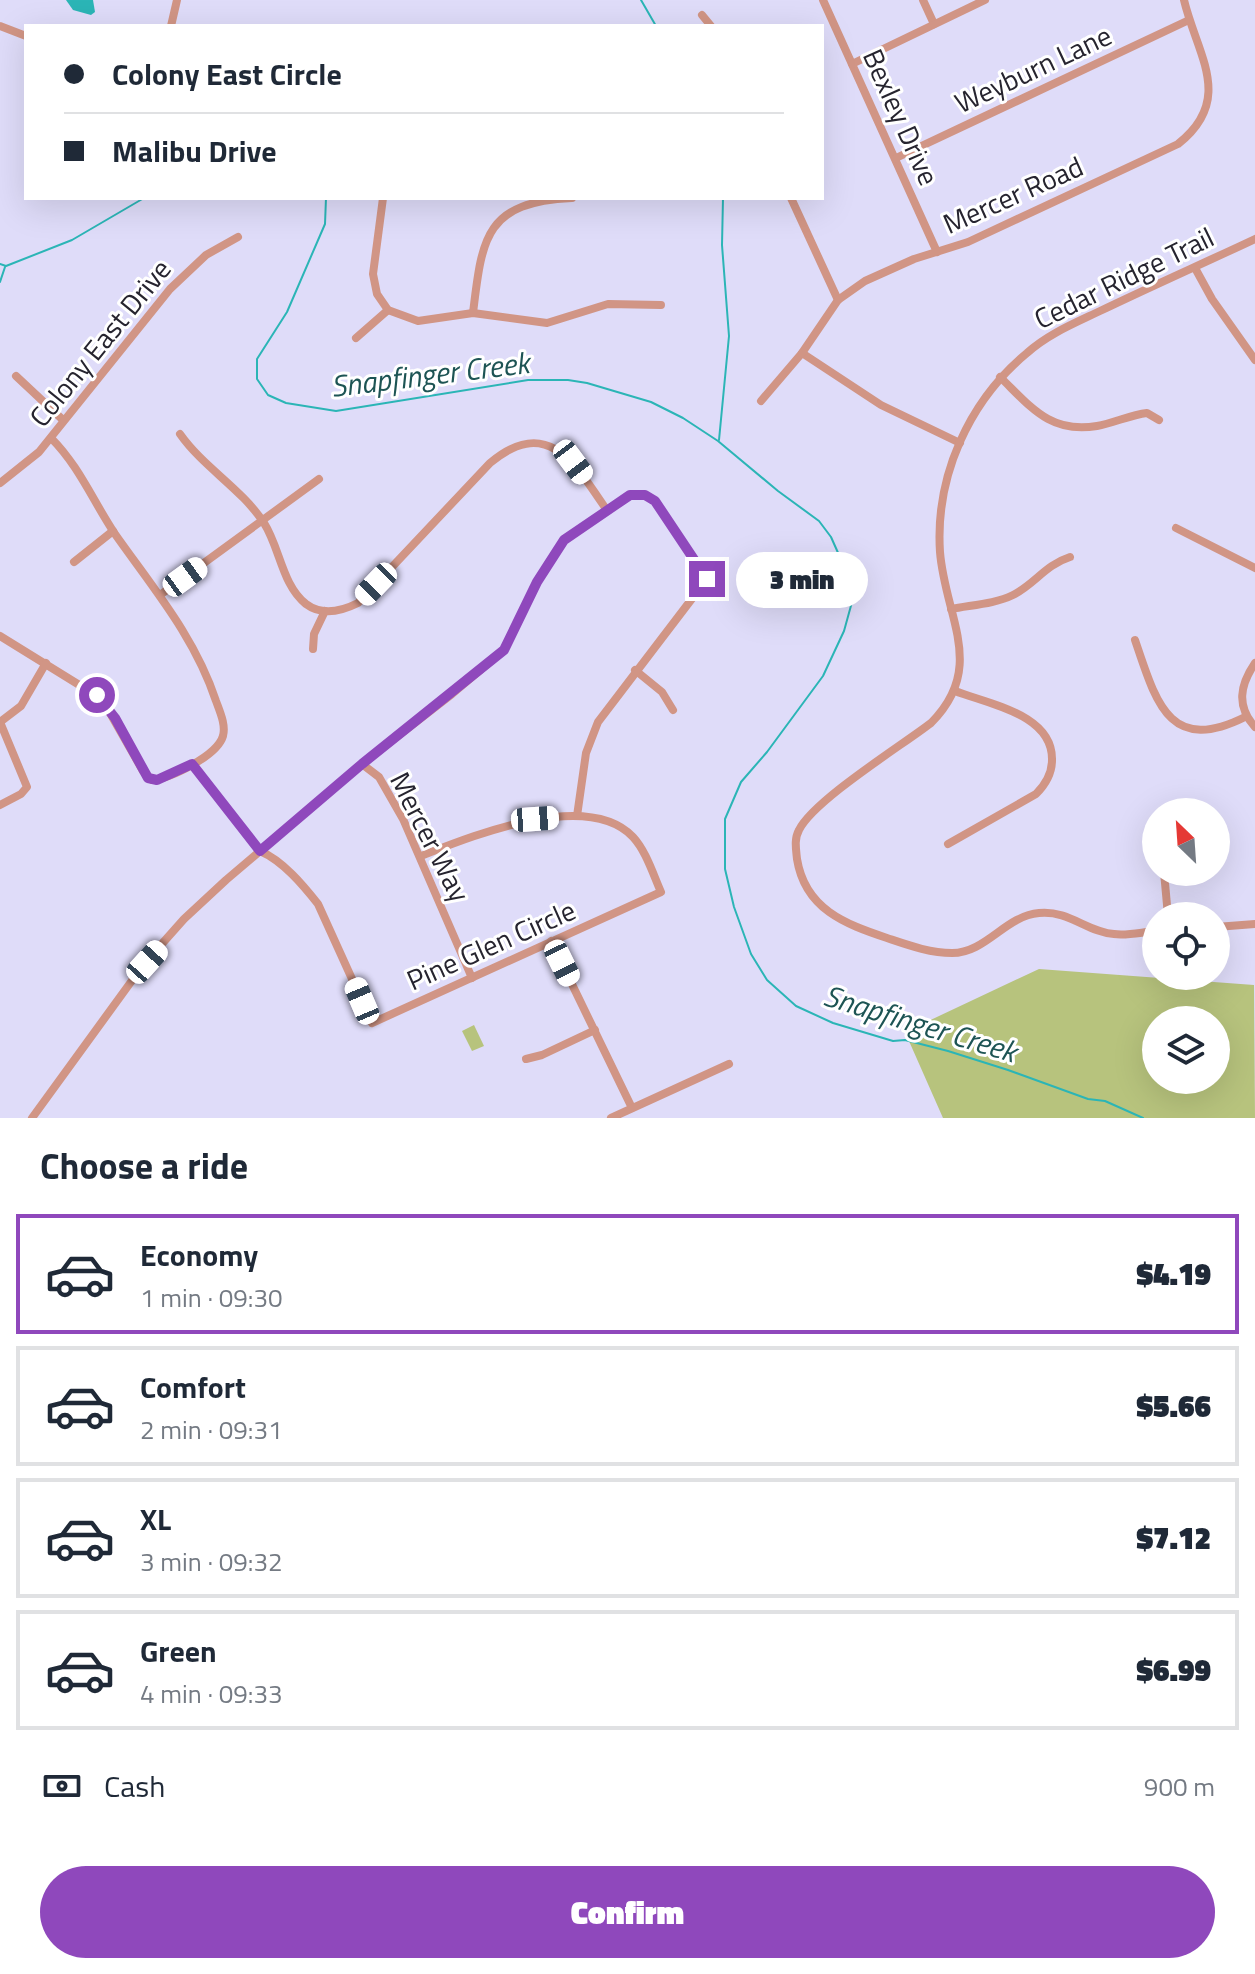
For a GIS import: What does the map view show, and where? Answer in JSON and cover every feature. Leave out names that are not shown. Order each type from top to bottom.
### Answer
[{"type":"street","points":[[171,24],[177,0]]},
{"type":"street","name":"Bexley Drive","points":[[823,0],[937,252]]},
{"type":"street","points":[[923,0],[934,24]]},
{"type":"street","points":[[852,64],[985,0]]},
{"type":"street","name":"Mercer Road","points":[[761,401],[802,353],[838,300],[865,281],[1014,222],[1178,144],[1193,132],[1203,118],[1209,92],[1206,68],[1184,0]]},
{"type":"street","points":[[702,15],[709,24]]},
{"type":"street","name":"Weyburn Lane","points":[[896,158],[1189,20]]},
{"type":"street","points":[[0,26],[24,35]]},
{"type":"street","points":[[383,200],[373,274],[377,294],[388,310],[418,321],[473,313],[547,323],[608,304],[661,305]]},
{"type":"street","points":[[473,313],[480,257],[493,229],[513,211],[543,200]]},
{"type":"street","points":[[792,200],[838,300]]},
{"type":"street","name":"Colony East Drive","points":[[0,483],[39,452],[170,289],[206,255],[238,237]]},
{"type":"street","name":"Cedar Ridge Trail","points":[[1142,932],[1112,935],[1072,917],[1041,913],[1024,915],[980,945],[967,950],[954,953],[931,951],[845,924],[813,898],[798,867],[796,840],[800,828],[827,799],[931,723],[945,709],[955,691],[961,652],[940,553],[940,532],[946,479],[977,406],[1000,377],[1047,337],[1255,239]]},
{"type":"street","points":[[1195,268],[1212,299],[1255,360]]},
{"type":"street","points":[[356,338],[388,310]]},
{"type":"street","points":[[802,353],[867,397],[960,443]]},
{"type":"street","points":[[16,376],[63,420]]},
{"type":"street","points":[[1000,377],[1040,415],[1063,427],[1095,426],[1147,413],[1159,420]]},
{"type":"street","points":[[180,434],[209,466],[243,495],[263,521],[273,537],[289,583],[297,595],[306,604],[325,611],[337,611],[358,603],[490,463],[518,445],[545,444],[558,449],[573,462],[606,509]]},
{"type":"street","points":[[0,636],[102,699],[148,778],[157,780],[192,764],[219,745],[223,722],[209,680],[178,620],[113,531],[70,456],[51,438]]},
{"type":"street","points":[[160,595],[319,479]]},
{"type":"street","points":[[32,1118],[147,962],[184,919],[362,764],[504,650],[537,582],[564,540],[630,495],[645,495],[655,501],[707,579],[607,706],[586,753],[577,816]]},
{"type":"street","points":[[1176,528],[1255,568]]},
{"type":"street","points":[[74,562],[113,531]]},
{"type":"street","points":[[951,609],[1011,596],[1053,563],[1070,557]]},
{"type":"street","points":[[313,649],[314,634],[325,611]]},
{"type":"street","points":[[1135,640],[1162,706],[1185,729],[1201,731],[1245,717]]},
{"type":"street","points":[[0,805],[21,794],[27,787],[0,722],[21,706],[46,663]]},
{"type":"street","points":[[1255,663],[1242,692],[1245,717],[1255,727]]},
{"type":"street","points":[[635,670],[662,692],[673,710]]},
{"type":"street","points":[[948,844],[1036,794],[1045,784],[1052,756],[1038,726],[1023,717],[955,691]]},
{"type":"street","name":"Pine Glen Circle","points":[[192,764],[260,851],[271,855],[318,904],[372,1023],[661,892],[642,850],[632,836],[604,822],[577,816],[535,819],[487,830],[421,856]]},
{"type":"street","name":"Mercer Way","points":[[362,764],[379,777],[421,856],[472,978]]},
{"type":"street","points":[[1230,926],[1255,924]]},
{"type":"street","points":[[551,941],[632,1108]]},
{"type":"street","points":[[526,1059],[542,1055],[595,1030]]},
{"type":"street","points":[[611,1118],[729,1064]]},
{"type":"shaded area","points":[[66,0],[93,0],[95,12],[91,15],[73,10]]},
{"type":"shaded area","points":[[1039,969],[1142,977],[1142,990],[1230,990],[1230,983],[1254,985],[1255,1118],[943,1118],[905,1032]]},
{"type":"shaded area","points":[[474,1025],[484,1046],[472,1051],[462,1031]]},
{"type":"waterway","points":[[641,0],[655,24]]},
{"type":"waterway","name":"Snapfinger Creek","points":[[0,264],[6,266],[72,240],[141,200]]},
{"type":"waterway","name":"Snapfinger Creek","points":[[326,200],[325,224],[287,312],[257,359],[257,379],[268,395],[286,403],[336,411],[528,380],[587,383],[651,402],[683,418],[718,441],[819,521],[831,537],[851,582],[852,602],[844,631],[823,676],[741,782],[725,819],[725,869],[734,907],[751,954],[767,980],[796,1006],[833,1023],[893,1041],[905,1040],[948,1051],[1088,1099],[1105,1101],[1143,1118]]},
{"type":"waterway","points":[[719,440],[729,336],[722,245],[723,200]]},
{"type":"waterway","points":[[0,282],[5,267]]},
{"type":"route","points":[[97,695],[115,718],[148,778],[157,780],[192,764],[260,851],[504,650],[537,582],[564,540],[606,509],[635,493],[655,501],[707,579]]}]
